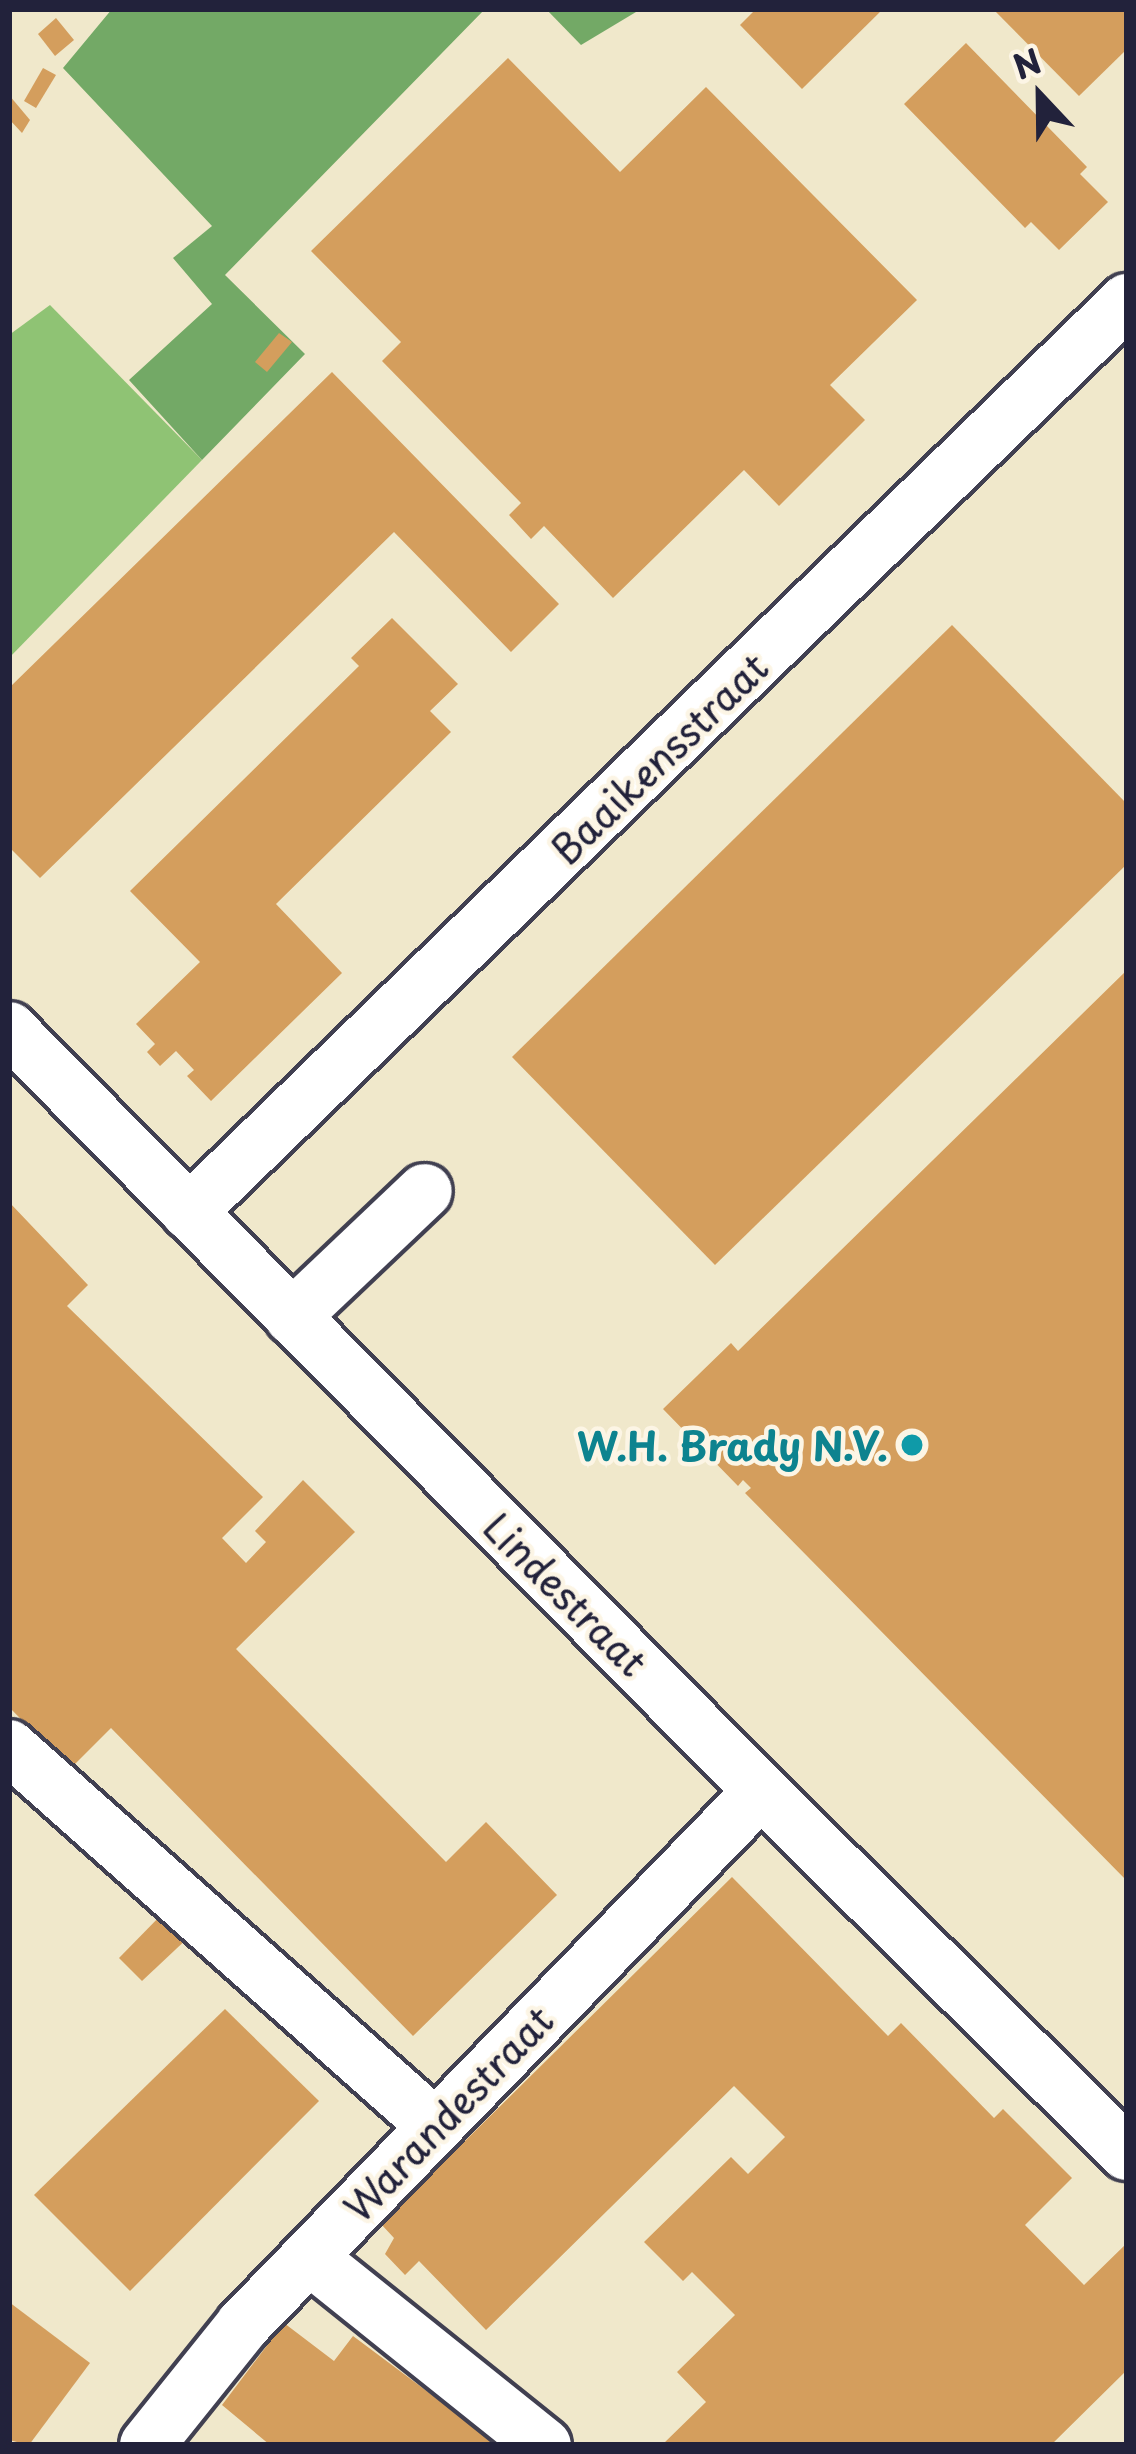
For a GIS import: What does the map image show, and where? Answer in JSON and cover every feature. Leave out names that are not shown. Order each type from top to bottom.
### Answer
[{"type":"street","name":"Baaikensstraat","points":[[189,1212],[1116,332]]},
{"type":"street","name":"Lindestraat","points":[[9,1029],[761,1791],[1127,2153]]},
{"type":"street","points":[[292,1317],[425,1191]]},
{"type":"street","points":[[9,1747],[435,2126]]},
{"type":"street","name":"Warandestraat","points":[[147,2445],[243,2325],[761,1791]]},
{"type":"street","points":[[309,2257],[544,2445]]},
{"type":"green space","points":[[112,9],[485,9],[225,275],[305,354],[202,460],[129,380],[212,304],[173,258],[212,226],[63,68]]},
{"type":"green space","points":[[546,9],[641,9],[581,45]]},
{"type":"green space","points":[[50,305],[202,460],[9,658],[9,335]]},
{"type":"building","points":[[756,9],[883,9],[802,89],[740,25]]},
{"type":"building","points":[[993,9],[1127,9],[1127,49],[1079,96]]},
{"type":"building","points":[[56,18],[74,40],[55,56],[38,34]]},
{"type":"building","points":[[966,43],[1087,167],[1080,174],[1108,202],[1059,250],[1031,222],[1025,228],[904,104]]},
{"type":"building","points":[[508,58],[620,172],[706,87],[917,300],[830,385],[865,420],[779,506],[744,470],[613,598],[544,526],[531,539],[509,515],[521,503],[382,361],[401,342],[311,251]]},
{"type":"building","points":[[43,68],[56,75],[36,108],[24,101]]},
{"type":"building","points":[[9,95],[30,120],[22,133],[9,119]]},
{"type":"building","points":[[279,333],[292,342],[267,372],[255,362]]},
{"type":"building","points":[[332,372],[559,604],[511,652],[394,532],[40,878],[9,847],[9,688]]},
{"type":"building","points":[[392,618],[458,684],[430,711],[451,732],[276,904],[342,973],[211,1101],[187,1076],[194,1070],[176,1051],[160,1066],[147,1052],[155,1044],[136,1024],[200,962],[130,891],[359,666],[351,658]]},
{"type":"building","points":[[952,625],[1127,804],[1127,864],[715,1265],[512,1057]]},
{"type":"building","name":"W.H. Brady N.V.","points":[[1127,970],[1127,1881],[745,1493],[751,1488],[743,1480],[738,1486],[663,1409],[731,1343],[738,1351]]},
{"type":"building","points":[[9,1202],[88,1285],[67,1306],[263,1497],[222,1538],[246,1563],[266,1542],[255,1531],[303,1480],[355,1532],[236,1649],[446,1862],[486,1822],[557,1895],[413,2036],[111,1728],[70,1769],[9,1707]]},
{"type":"building","points":[[732,1877],[888,2036],[901,2023],[994,2118],[1003,2109],[1072,2178],[1025,2225],[1084,2285],[1127,2243],[1127,2370],[1051,2445],[662,2445],[706,2402],[677,2372],[735,2315],[692,2272],[683,2281],[644,2242],[731,2157],[748,2174],[785,2137],[734,2086],[486,2330],[419,2261],[405,2275],[385,2254],[394,2238],[381,2224]]},
{"type":"building","points":[[166,1910],[191,1935],[142,1981],[119,1958]]},
{"type":"building","points":[[225,2009],[319,2101],[130,2291],[34,2195]]},
{"type":"building","points":[[9,2302],[90,2363],[29,2445],[9,2440]]},
{"type":"building","points":[[284,2323],[334,2361],[353,2336],[499,2445],[270,2445],[222,2405]]},
{"type":"place","name":"W.H. Brady N.V.","points":[[912,1445]]}]
